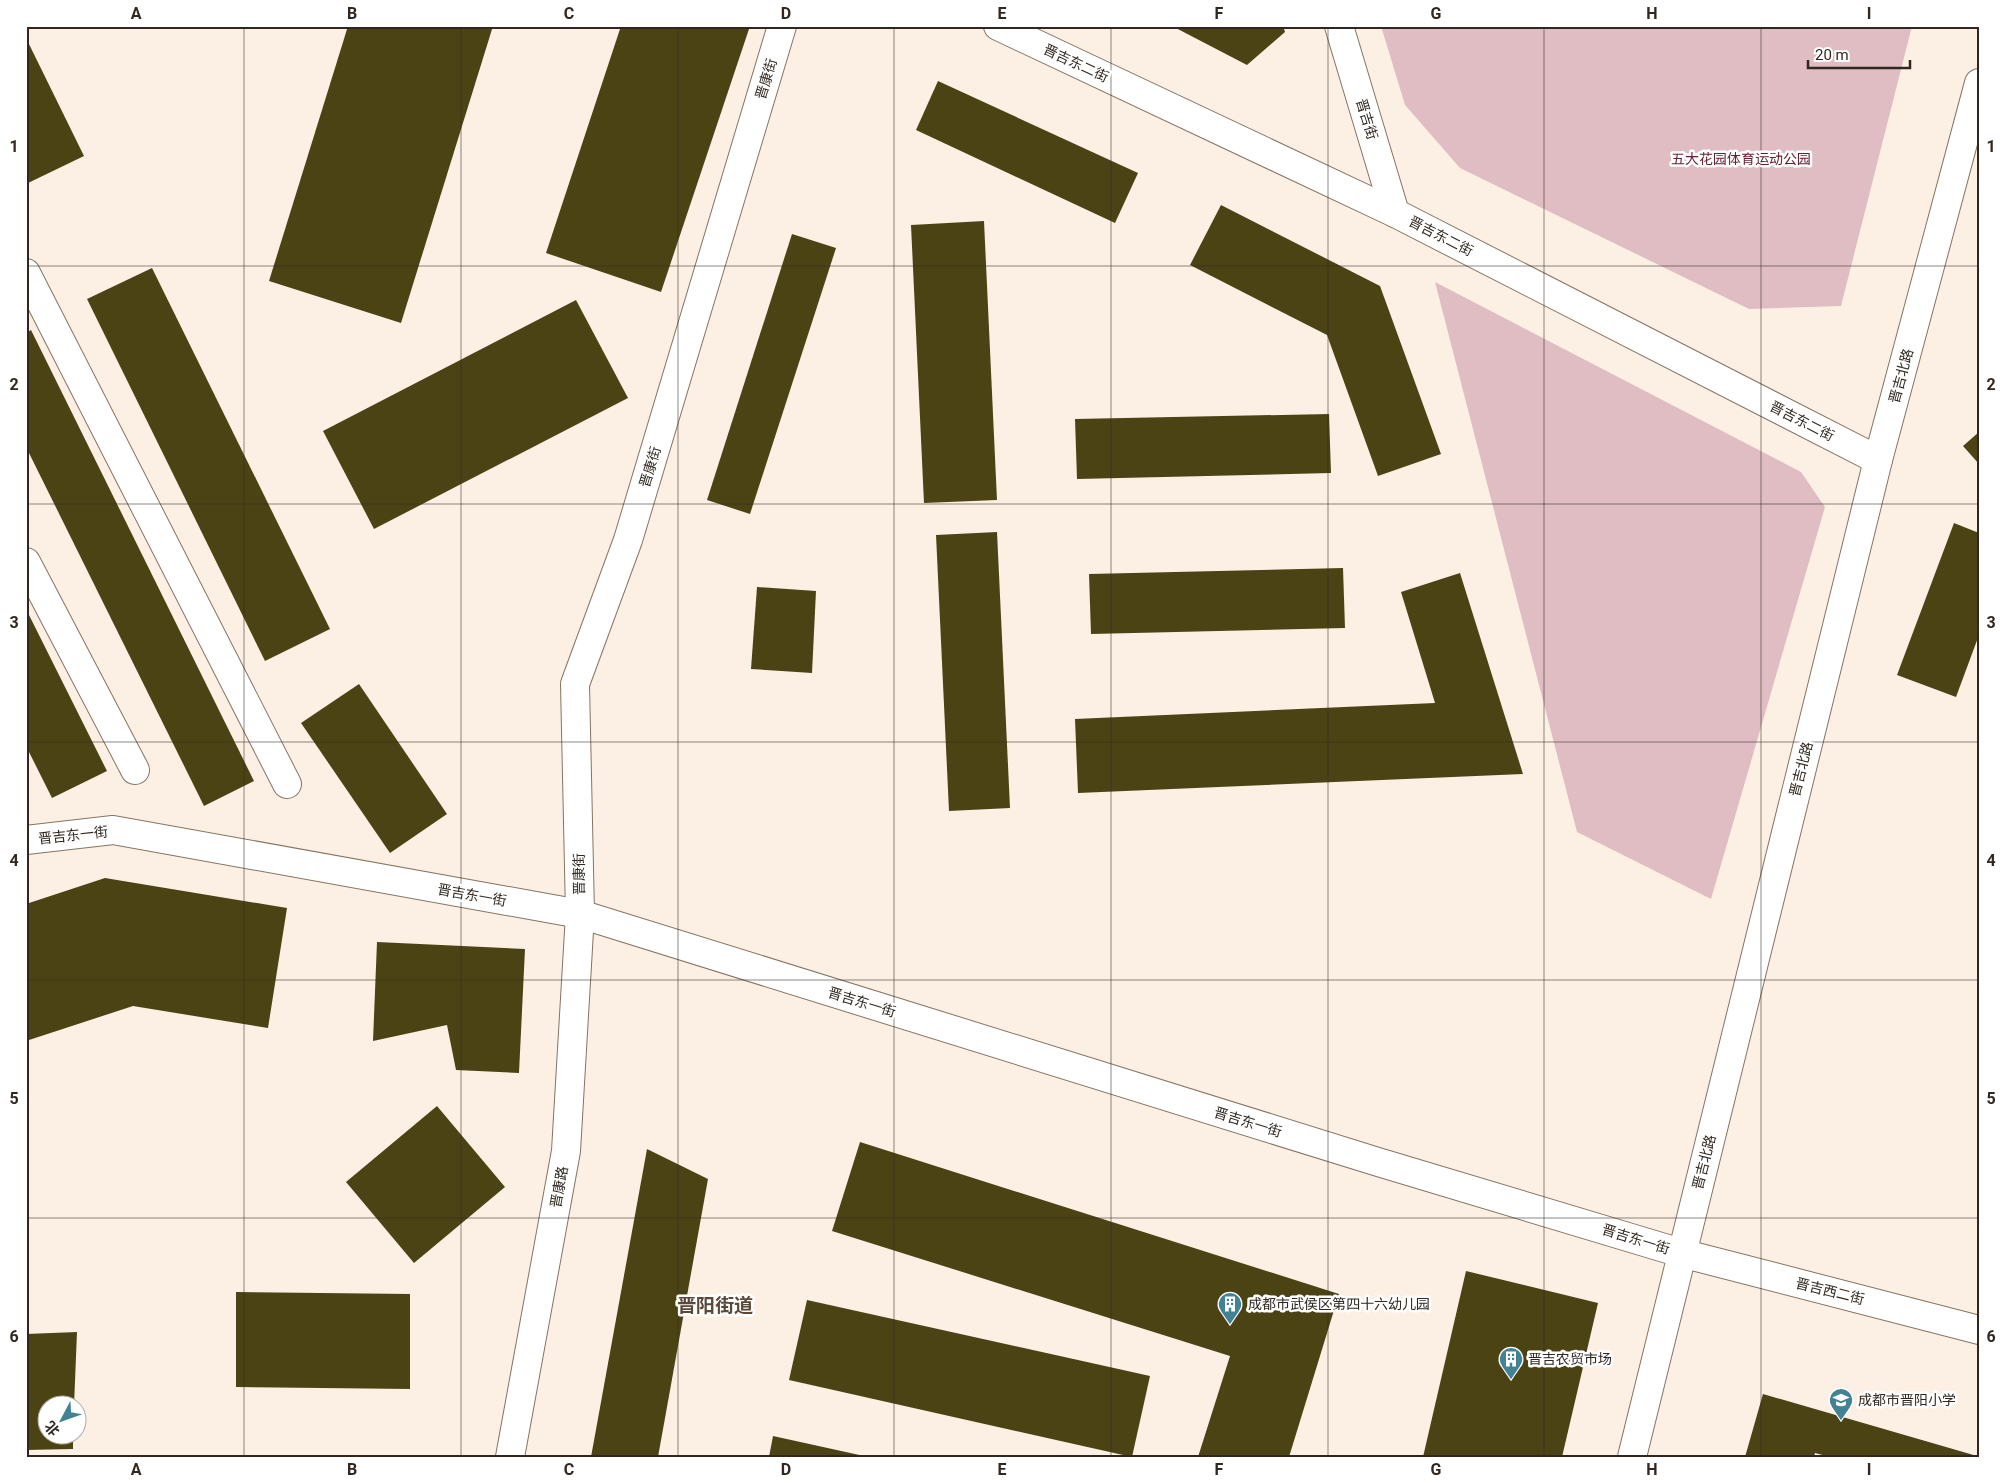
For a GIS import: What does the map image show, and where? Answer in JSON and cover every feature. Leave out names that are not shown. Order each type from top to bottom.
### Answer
[{"type":"street","name":"晋康街","points":[[580,914],[575,684],[628,540],[782,26]]},
{"type":"street","name":"晋吉东二街","points":[[998,26],[1395,212],[1878,460]]},
{"type":"street","name":"晋吉街","points":[[1339,26],[1395,212]]},
{"type":"street","name":"晋吉北路","points":[[1632,1457],[1878,460],[1979,83]]},
{"type":"street","points":[[26,273],[287,784]]},
{"type":"street","points":[[26,562],[135,770]]},
{"type":"street","name":"晋吉东一街","points":[[26,840],[113,830],[580,914],[1368,1159],[1681,1253]]},
{"type":"street","name":"晋康路","points":[[510,1457],[566,1151],[580,914]]},
{"type":"street","name":"晋吉西二街","points":[[1681,1253],[1979,1330]]},
{"type":"green space","name":"五大花园体育运动公园","points":[[1381,26],[1912,26],[1841,306],[1749,309],[1460,168],[1405,105]]},
{"type":"green space","points":[[1435,282],[1801,472],[1825,507],[1711,899],[1577,832]]},
{"type":"building","points":[[348,26],[493,26],[401,323],[269,281]]},
{"type":"building","points":[[621,26],[750,26],[661,292],[546,253]]},
{"type":"building","points":[[1172,26],[1283,26],[1285,32],[1247,65]]},
{"type":"building","points":[[26,38],[84,156],[26,184]]},
{"type":"building","points":[[938,81],[1138,173],[1115,223],[916,130]]},
{"type":"building","points":[[1221,205],[1380,286],[1441,454],[1378,476],[1327,335],[1190,265]]},
{"type":"building","points":[[984,221],[997,500],[924,503],[911,225]]},
{"type":"building","points":[[792,234],[836,248],[750,514],[707,500]]},
{"type":"building","points":[[152,268],[330,629],[265,661],[87,299]]},
{"type":"building","points":[[576,300],[628,398],[374,529],[323,431]]},
{"type":"building","points":[[31,330],[254,781],[204,806],[26,447],[26,333]]},
{"type":"building","points":[[1329,414],[1331,473],[1077,479],[1075,419]]},
{"type":"building","points":[[1979,432],[1979,464],[1963,446]]},
{"type":"building","points":[[1954,523],[1979,533],[1979,635],[1956,697],[1897,675]]},
{"type":"building","points":[[997,532],[1010,808],[949,811],[936,535]]},
{"type":"building","points":[[1343,568],[1345,628],[1091,634],[1089,574]]},
{"type":"building","points":[[1460,573],[1523,774],[1078,793],[1075,719],[1435,703],[1401,592]]},
{"type":"building","points":[[757,587],[816,591],[812,673],[751,669]]},
{"type":"building","points":[[26,609],[107,771],[52,798],[26,746]]},
{"type":"building","points":[[359,684],[447,814],[390,853],[301,723]]},
{"type":"building","points":[[105,878],[287,908],[268,1028],[133,1006],[26,1041],[26,904]]},
{"type":"building","points":[[377,942],[525,949],[519,1073],[456,1070],[447,1025],[373,1041]]},
{"type":"building","points":[[437,1106],[505,1187],[414,1263],[346,1182]]},
{"type":"building","name":"成都市武侯区第四十六幼儿园","points":[[860,1142],[1339,1294],[1289,1457],[1198,1457],[1230,1356],[832,1231]]},
{"type":"building","points":[[647,1149],[708,1179],[658,1457],[591,1457]]},
{"type":"building","name":"晋吉农贸市场","points":[[1466,1271],[1598,1303],[1562,1457],[1423,1457]]},
{"type":"building","points":[[236,1292],[410,1294],[410,1389],[236,1387]]},
{"type":"building","points":[[807,1300],[1150,1376],[1132,1457],[789,1380]]},
{"type":"building","points":[[77,1332],[74,1396],[38,1396],[38,1446],[73,1446],[73,1449],[26,1450],[26,1334]]},
{"type":"building","points":[[1763,1394],[1977,1457],[1830,1457],[1815,1453],[1814,1457],[1745,1457]]},
{"type":"building","points":[[773,1436],[864,1456],[864,1457],[769,1457]]},
{"type":"place","name":"成都市武侯区第四十六幼儿园","points":[[1230,1325]]},
{"type":"place","name":"晋吉农贸市场","points":[[1511,1380]]},
{"type":"place","name":"成都市晋阳小学","points":[[1841,1421]]},
{"type":"district","name":"晋阳街道","points":[[715,1305]]}]
